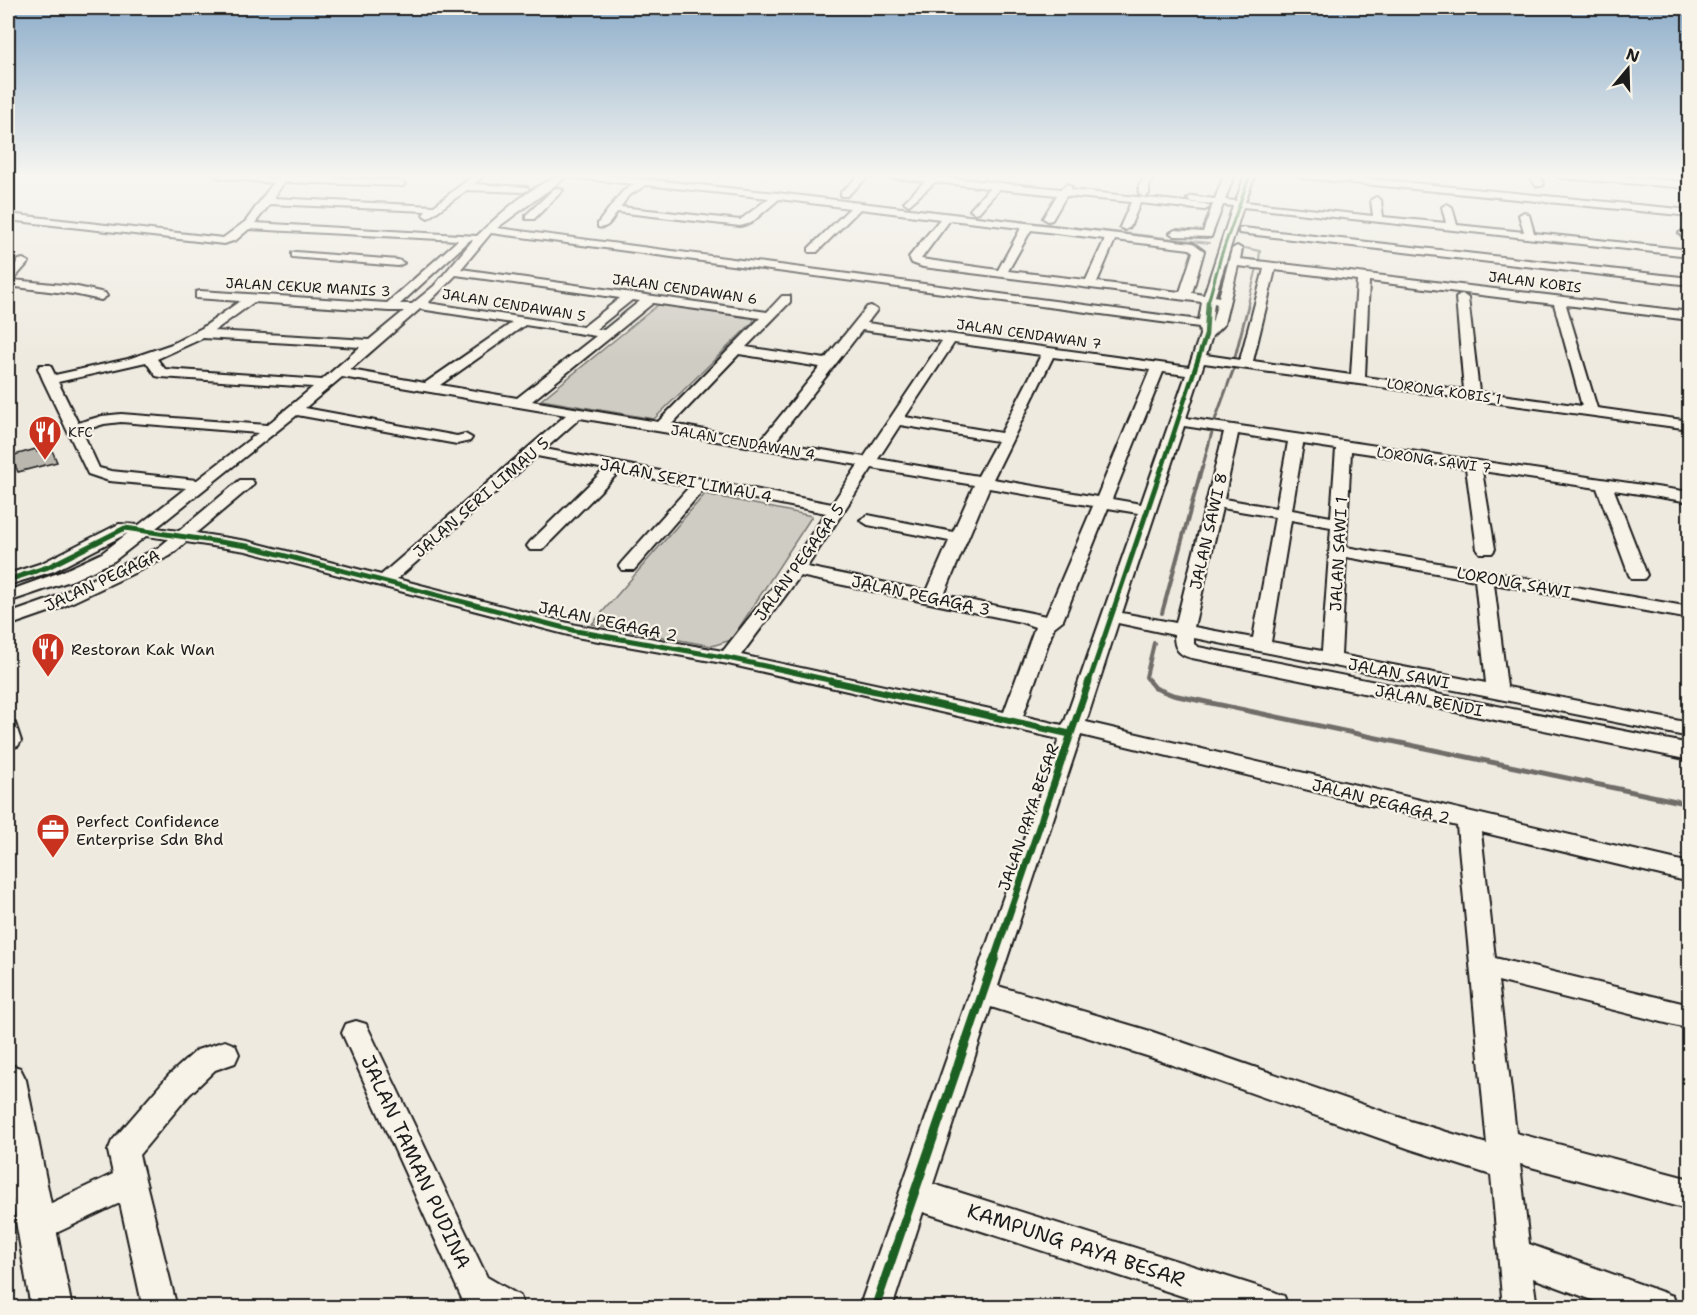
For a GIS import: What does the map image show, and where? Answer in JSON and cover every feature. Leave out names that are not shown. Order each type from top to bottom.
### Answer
[{"type":"main road","points":[[8,1080],[52,1308]]},
{"type":"street","points":[[182,236],[224,241],[238,236]]},
{"type":"street","points":[[327,236],[296,255],[398,263]]},
{"type":"street","points":[[389,306],[477,236]]},
{"type":"street","points":[[8,580],[48,567],[134,530],[201,485],[295,410],[416,307],[454,271],[478,236]]},
{"type":"street","points":[[490,236],[1205,329]]},
{"type":"street","points":[[813,250],[827,236]]},
{"type":"street","points":[[931,236],[915,257],[916,261],[923,264],[1000,274],[1225,301]]},
{"type":"street","points":[[1000,274],[1022,236]]},
{"type":"street","points":[[1106,236],[1196,252],[1220,260]]},
{"type":"street","name":"JALAN PAYA BESAR","points":[[875,1308],[1178,421],[1196,365],[1205,329],[1209,299],[1228,236]]},
{"type":"street","name":"JALAN PAYA BESAR","points":[[1205,329],[1218,324],[1233,262],[1242,236]]},
{"type":"street","points":[[1399,236],[1689,282]]},
{"type":"street","points":[[1533,236],[1689,253]]},
{"type":"street","points":[[1090,284],[1111,237]]},
{"type":"street","points":[[1185,296],[1196,252]]},
{"type":"street","points":[[8,281],[23,262]]},
{"type":"street","name":"JALAN KOBIS","points":[[1233,262],[1689,316]]},
{"type":"street","points":[[1246,364],[1270,266]]},
{"type":"street","name":"JALAN CENDAWAN 6","points":[[454,271],[770,316]]},
{"type":"street","points":[[1358,379],[1363,277]]},
{"type":"street","points":[[8,281],[101,296]]},
{"type":"street","name":"JALAN CEKUR MANIS 3","points":[[201,296],[416,307]]},
{"type":"street","points":[[585,331],[630,296]]},
{"type":"street","points":[[201,485],[98,474],[93,471],[47,374],[148,356],[178,347],[201,334],[252,298]]},
{"type":"street","points":[[1461,298],[1472,396]]},
{"type":"street","points":[[520,403],[650,299]]},
{"type":"street","points":[[661,427],[786,299]]},
{"type":"street","points":[[1559,300],[1591,411]]},
{"type":"street","name":"JALAN CENDAWAN 5","points":[[416,307],[606,334]]},
{"type":"street","points":[[765,445],[871,310]]},
{"type":"street","points":[[428,387],[523,321]]},
{"type":"street","name":"JALAN CENDAWAN 7","points":[[859,326],[1158,367],[1196,365]]},
{"type":"street","points":[[201,334],[371,344]]},
{"type":"street","name":"JALAN PEGAGA 5","points":[[728,658],[796,570],[951,338]]},
{"type":"street","points":[[737,350],[829,364]]},
{"type":"street","points":[[933,598],[983,483],[1049,352]]},
{"type":"street","points":[[148,356],[161,373],[325,384]]},
{"type":"street","name":"LORONG KOBIS 1","points":[[1196,365],[1246,364],[1689,425]]},
{"type":"street","points":[[1011,720],[1045,630],[1044,624],[1054,620],[1100,502],[1158,367]]},
{"type":"street","name":"JALAN CENDAWAN 4","points":[[339,372],[1147,510]]},
{"type":"street","points":[[295,410],[457,440],[465,438]]},
{"type":"street","name":"JALAN SERI LIMAU 5","points":[[385,581],[577,413]]},
{"type":"street","points":[[73,429],[102,420],[121,418],[270,430]]},
{"type":"street","points":[[897,420],[1005,438]]},
{"type":"street","name":"LORONG SAWI 7","points":[[1178,421],[1689,497]]},
{"type":"street","name":"JALAN SAWI 8","points":[[1184,631],[1232,430]]},
{"type":"street","points":[[1261,646],[1296,440]]},
{"type":"street","name":"JALAN SAWI 1","points":[[1331,660],[1344,447]]},
{"type":"street","name":"JALAN SERI LIMAU 4","points":[[534,451],[837,510]]},
{"type":"street","points":[[536,546],[616,466]]},
{"type":"street","points":[[1473,466],[1486,549]]},
{"type":"street","name":"JALAN PEGAGA","points":[[8,620],[54,604],[164,552],[246,483]]},
{"type":"street","points":[[628,566],[701,483]]},
{"type":"street","points":[[1604,485],[1638,575]]},
{"type":"street","points":[[1214,502],[1339,523]]},
{"type":"street","points":[[868,520],[959,538]]},
{"type":"street","points":[[8,597],[67,576],[108,557],[134,530]]},
{"type":"street","name":"JALAN PEGAGA 2","points":[[134,530],[247,546],[576,631],[728,658],[1011,720],[1071,730],[1689,873]]},
{"type":"street","name":"LORONG SAWI","points":[[1339,551],[1689,613]]},
{"type":"street","name":"JALAN PEGAGA 3","points":[[796,570],[1026,617],[1044,624]]},
{"type":"street","points":[[1484,577],[1497,693]]},
{"type":"street","name":"JALAN SAWI","points":[[1110,616],[1689,730]]},
{"type":"street","name":"JALAN BENDI","points":[[1184,631],[1184,646],[1192,652],[1689,752]]},
{"type":"street","points":[[1468,822],[1520,1308]]},
{"type":"street","points":[[1484,966],[1689,1017]]},
{"type":"street","points":[[982,993],[1150,1044],[1410,1135],[1689,1195]]},
{"type":"street","name":"JALAN TAMAN PUDINA","points":[[356,1033],[475,1289],[505,1307]]},
{"type":"street","points":[[160,1308],[123,1151],[179,1085],[207,1059],[225,1054]]},
{"type":"street","points":[[37,1226],[130,1182]]},
{"type":"street","name":"KAMPUNG PAYA BESAR","points":[[914,1194],[1272,1308]]},
{"type":"street","points":[[1514,1255],[1661,1308]]},
{"type":"shaded area","points":[[659,304],[752,317],[754,321],[654,419],[541,400]]},
{"type":"shaded area","points":[[705,494],[812,516],[731,640],[712,646],[592,624]]},
{"type":"building","points":[[51,448],[57,462],[18,472],[11,456],[36,449],[37,452]]},
{"type":"waterway","points":[[1152,236],[1209,243]]},
{"type":"waterway","points":[[1245,248],[1260,251],[1259,260]]},
{"type":"waterway","points":[[1248,303],[1257,268]]},
{"type":"waterway","points":[[1235,357],[1249,302]]},
{"type":"waterway","points":[[1215,420],[1234,368]]},
{"type":"waterway","points":[[1202,469],[1212,432]]},
{"type":"waterway","points":[[1162,613],[1202,467]]},
{"type":"waterway","points":[[1150,682],[1146,677],[1154,643]]},
{"type":"waterway","points":[[1149,681],[1155,688],[1173,695],[1690,804]]},
{"type":"cycle path","points":[[875,1308],[1178,421],[1206,335],[1205,320],[1208,301],[1228,236]]},
{"type":"cycle path","points":[[8,580],[48,567],[125,528],[247,546],[576,631],[728,658],[1070,734]]},
{"type":"place","name":"KFC","points":[[45,461]]},
{"type":"place","name":"Restoran Kak Wan","points":[[48,678]]},
{"type":"place","name":"Perfect Confidence Enterprise Sdn Bhd","points":[[53,859]]}]
